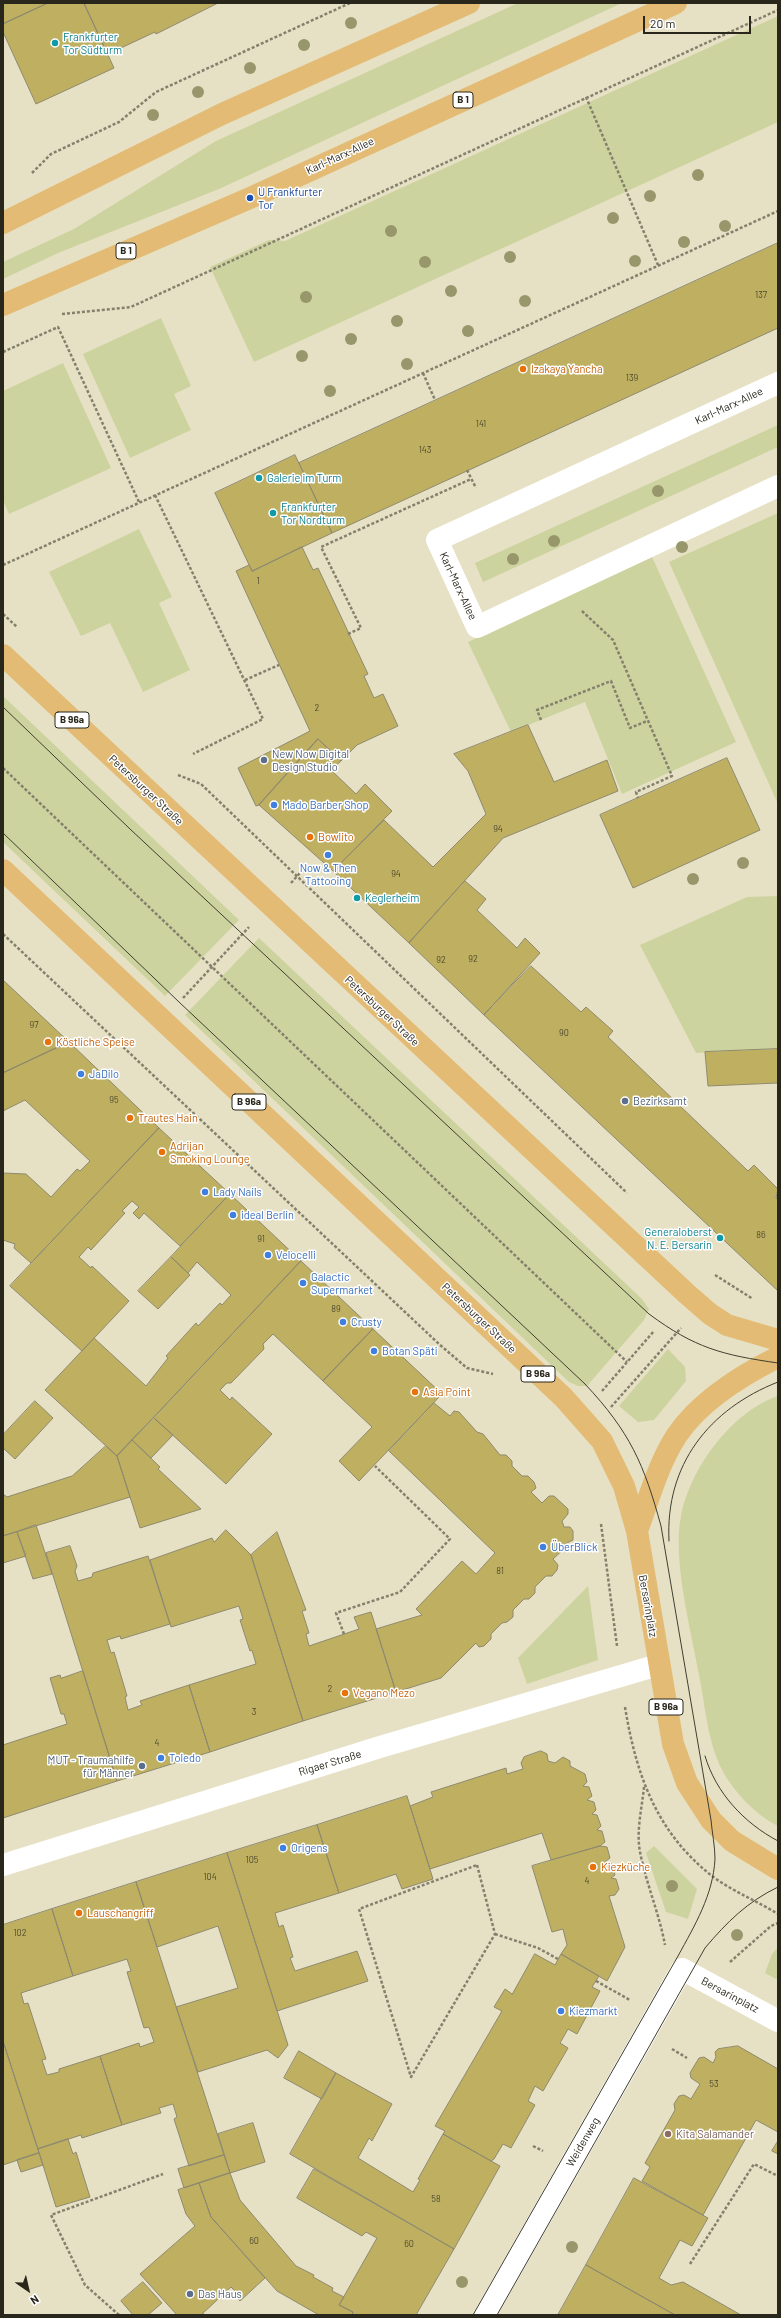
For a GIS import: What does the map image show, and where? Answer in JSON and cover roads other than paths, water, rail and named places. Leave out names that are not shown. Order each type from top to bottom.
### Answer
[{"type":"main road","points":[[3,222],[222,114],[469,3]]},
{"type":"main road","name":"Karl-Marx-Allee","points":[[3,305],[250,198],[676,3]]},
{"type":"main road","name":"Petersburger Straße","points":[[3,655],[686,1294],[710,1314],[727,1325],[778,1340]]},
{"type":"main road","name":"Petersburger Straße","points":[[3,870],[580,1415],[602,1441],[614,1463],[624,1486],[637,1531]]},
{"type":"main road","name":"Bersarinplatz","points":[[778,1357],[722,1392],[698,1411],[678,1435],[662,1462],[637,1531],[658,1665],[674,1744],[687,1783],[711,1820],[732,1841],[778,1869]]},
{"type":"street","name":"Karl-Marx-Allee","points":[[778,383],[437,540],[477,627],[778,486]]},
{"type":"street","name":"Rigaer Straße","points":[[3,1864],[380,1747],[658,1665]]},
{"type":"street","name":"Bersarinplatz","points":[[682,1969],[778,2021]]},
{"type":"street","name":"Weidenweg","points":[[485,2315],[682,1969]]},
{"type":"tram line","points":[[3,707],[130,829],[649,1314],[665,1326],[681,1335],[710,1348],[741,1357],[778,1363]]},
{"type":"tram line","points":[[3,833],[179,1002],[585,1384],[613,1418],[634,1450],[655,1504],[661,1526],[711,1820],[715,1849],[714,1872],[707,1897],[691,1933],[473,2315]]},
{"type":"tram line","points":[[669,1541],[670,1513],[675,1488],[684,1464],[696,1443],[712,1424],[731,1408],[753,1393],[778,1382]]},
{"type":"tram line","points":[[705,1756],[716,1782],[733,1806],[754,1825],[778,1841]]},
{"type":"tram line","points":[[497,2315],[705,1948],[738,1913],[757,1899],[778,1887]]},
{"type":"place","name":"Frankfurter Tor Südturm","points":[[55,43]]},
{"type":"place","name":"U Frankfurter Tor","points":[[250,198]]},
{"type":"place","name":"Izakaya Yancha","points":[[523,369]]},
{"type":"place","name":"Galerie im Turm","points":[[259,478]]},
{"type":"place","name":"Frankfurter Tor Nordturm","points":[[273,513]]},
{"type":"place","name":"New Now Digital Design Studio","points":[[264,760]]},
{"type":"place","name":"Mado Barber Shop","points":[[274,805]]},
{"type":"place","name":"Bowlito","points":[[310,837]]},
{"type":"place","name":"Now & Then Tattooing","points":[[328,855]]},
{"type":"place","name":"Keglerheim","points":[[357,898]]},
{"type":"place","name":"Köstliche Speise","points":[[48,1042]]},
{"type":"place","name":"JaDilo","points":[[81,1074]]},
{"type":"place","name":"Bezirksamt","points":[[625,1101]]},
{"type":"place","name":"Trautes Hain","points":[[130,1118]]},
{"type":"place","name":"Adrijan Smoking Lounge","points":[[162,1152]]},
{"type":"place","name":"Lady Nails","points":[[205,1192]]},
{"type":"place","name":"ideal Berlin","points":[[233,1215]]},
{"type":"place","name":"Generaloberst N. E. Bersarin","points":[[720,1238]]},
{"type":"place","name":"Velocelli","points":[[268,1255]]},
{"type":"place","name":"Galactic Supermarket","points":[[303,1283]]},
{"type":"place","name":"Crusty","points":[[343,1322]]},
{"type":"place","name":"Botan Späti","points":[[374,1351]]},
{"type":"place","name":"Asia Point","points":[[415,1392]]},
{"type":"place","name":"ÜberBlick","points":[[543,1547]]},
{"type":"place","name":"Vegano Mezo","points":[[345,1693]]},
{"type":"place","name":"Toledo","points":[[161,1758]]},
{"type":"place","name":"MUT - Traumahilfe für Männer","points":[[142,1766]]},
{"type":"place","name":"Origens","points":[[283,1848]]},
{"type":"place","name":"Kiezküche","points":[[593,1867]]},
{"type":"place","name":"Lauschangriff","points":[[79,1913]]},
{"type":"place","name":"Kiezmarkt","points":[[561,2011]]},
{"type":"place","name":"Kita Salamander","points":[[668,2134]]},
{"type":"place","name":"Das Haus","points":[[190,2294]]}]
